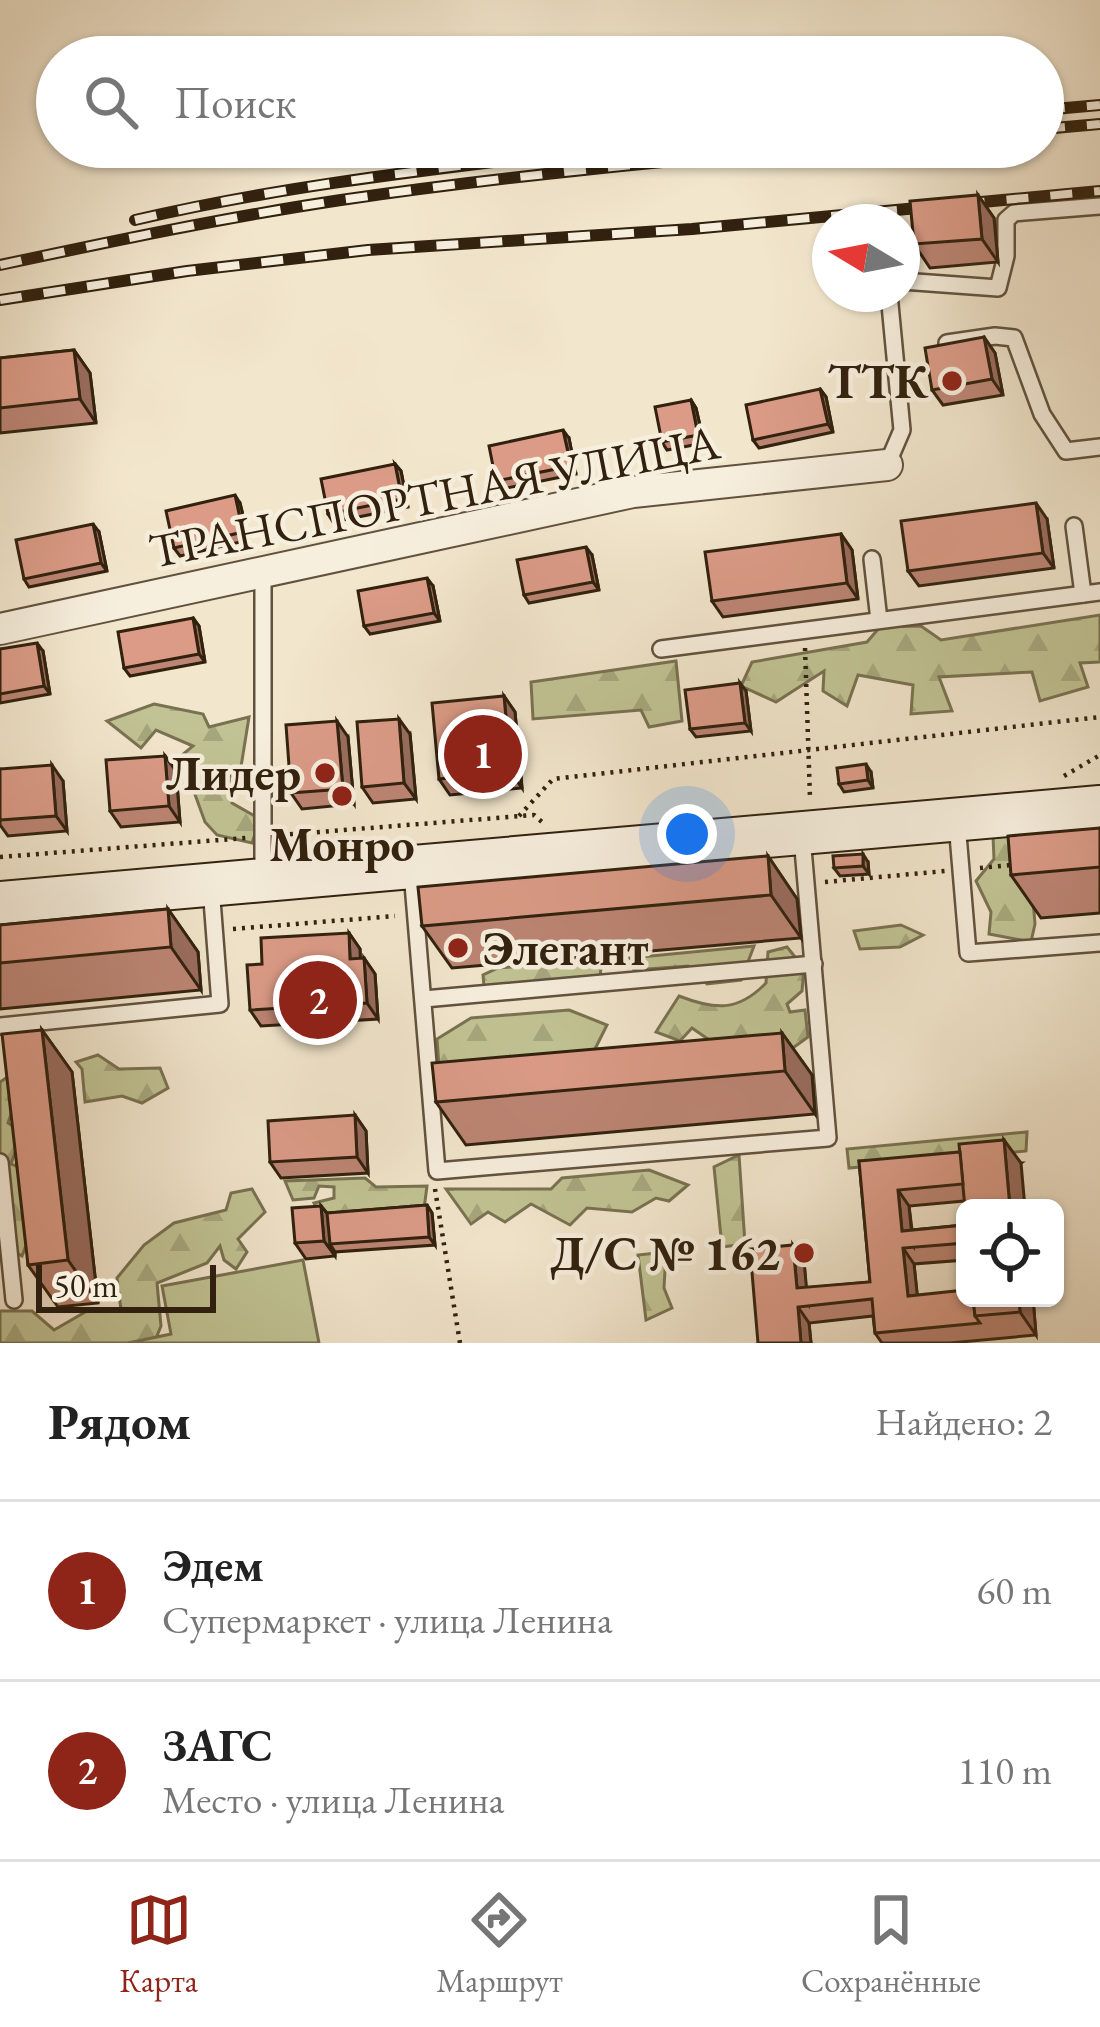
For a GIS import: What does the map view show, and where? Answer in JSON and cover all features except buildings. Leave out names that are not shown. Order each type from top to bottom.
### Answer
[{"type":"main road","points":[[0,904],[77,888],[167,881],[211,886],[309,881],[498,853],[807,833],[1100,807]]},
{"type":"street","name":"ТРАНСПОРТНАЯ УЛИЦА","points":[[0,629],[633,492],[887,465]]},
{"type":"lane","points":[[920,282],[998,288],[1006,256],[1006,220],[1014,213],[1100,206]]},
{"type":"lane","points":[[887,465],[902,430],[891,312]]},
{"type":"lane","points":[[947,343],[1013,338],[1042,414],[1066,451],[1100,446]]},
{"type":"lane","points":[[661,649],[1092,593],[1074,526]]},
{"type":"lane","points":[[872,559],[880,620]]},
{"type":"lane","points":[[263,572],[309,881]]},
{"type":"lane","points":[[957,820],[968,952],[1100,943]]},
{"type":"lane","points":[[404,864],[416,915],[437,1171],[828,1138],[806,884],[807,833]]},
{"type":"lane","points":[[0,1026],[220,1004],[211,886]]},
{"type":"lane","points":[[424,999],[814,964]]},
{"type":"lane","points":[[0,1162],[14,1300]]},
{"type":"path","points":[[805,630],[807,833]]},
{"type":"path","points":[[519,816],[553,779],[1100,717]]},
{"type":"path","points":[[1064,776],[1100,755]]},
{"type":"path","points":[[806,884],[1030,863]]},
{"type":"path","points":[[214,930],[416,915]]},
{"type":"path","points":[[437,1171],[434,1195],[460,1343]]},
{"type":"green space","points":[[1100,615],[1100,662],[1080,663],[1088,687],[1040,701],[1032,672],[939,677],[952,711],[911,714],[913,685],[858,675],[847,706],[823,691],[824,671],[776,702],[741,686],[752,662],[867,642],[880,627],[921,626],[941,640]]},
{"type":"green space","points":[[676,661],[682,721],[649,727],[641,710],[533,719],[531,682]]},
{"type":"green space","points":[[154,704],[203,714],[209,727],[249,717],[240,773],[229,777],[232,803],[260,819],[252,843],[217,835],[205,822],[181,756],[193,746],[156,730],[141,748],[107,721]]},
{"type":"green space","points":[[1100,825],[1100,870],[1031,876],[1035,924],[1031,942],[989,934],[991,912],[976,881],[994,859],[993,836]]},
{"type":"green space","points":[[901,925],[923,935],[900,947],[860,949],[854,931]]},
{"type":"green space","points":[[754,946],[741,980],[707,984],[688,966],[634,970],[630,958]]},
{"type":"green space","points":[[787,947],[804,968],[802,991],[787,1004],[790,1012],[805,1010],[808,1037],[790,1050],[718,1046],[692,1028],[680,1041],[656,1032],[679,996],[715,1006],[746,999],[766,983],[768,952]]},
{"type":"green space","points":[[602,959],[600,977],[484,987],[483,975],[498,968]]},
{"type":"green space","points":[[569,1010],[607,1025],[589,1061],[442,1108],[437,1039],[471,1018]]},
{"type":"green space","points":[[98,1055],[119,1069],[160,1068],[168,1088],[142,1103],[122,1096],[85,1102],[82,1069],[76,1062]]},
{"type":"green space","points":[[9,1076],[16,1100],[8,1123],[22,1132],[11,1164],[26,1170],[35,1222],[22,1256],[1,1243],[6,1222],[0,1213],[0,1082]]},
{"type":"green space","points":[[1027,1132],[1026,1151],[849,1168],[847,1149]]},
{"type":"green space","points":[[739,1155],[745,1244],[722,1247],[714,1167]]},
{"type":"green space","points":[[649,1170],[688,1185],[669,1201],[656,1198],[632,1212],[587,1208],[570,1225],[531,1204],[505,1222],[488,1212],[471,1224],[446,1189],[551,1189],[562,1178]]},
{"type":"green space","points":[[365,1178],[376,1187],[427,1186],[424,1209],[321,1217],[314,1203],[334,1198],[334,1187],[319,1186],[314,1198],[293,1200],[285,1181]]},
{"type":"green space","points":[[252,1189],[265,1212],[238,1239],[247,1252],[236,1269],[224,1260],[220,1246],[207,1263],[157,1283],[161,1326],[154,1343],[0,1343],[0,1311],[32,1311],[54,1330],[87,1311],[121,1310],[117,1278],[144,1245],[174,1223],[226,1210],[231,1193]]},
{"type":"green space","points":[[666,1252],[664,1288],[672,1308],[646,1320],[638,1255]]},
{"type":"green space","points":[[303,1260],[319,1343],[128,1343],[171,1334],[162,1286]]},
{"type":"railway","points":[[1064,108],[1100,105]]},
{"type":"railway","points":[[1064,127],[1100,124]]},
{"type":"railway","points":[[135,220],[314,186],[443,168]]},
{"type":"railway","points":[[0,265],[341,200],[606,168]]},
{"type":"railway","points":[[0,300],[368,250],[692,229],[1100,191]]},
{"type":"place","name":"ТТК","points":[[952,381]]},
{"type":"place","name":"Эдем","points":[[483,754]]},
{"type":"place","name":"Лидер","points":[[325,773]]},
{"type":"place","name":"Монро","points":[[342,796]]},
{"type":"place","name":"Элегант","points":[[458,948]]},
{"type":"place","name":"ЗАГС","points":[[318,1000]]},
{"type":"place","name":"Д/С № 162","points":[[804,1253]]}]
